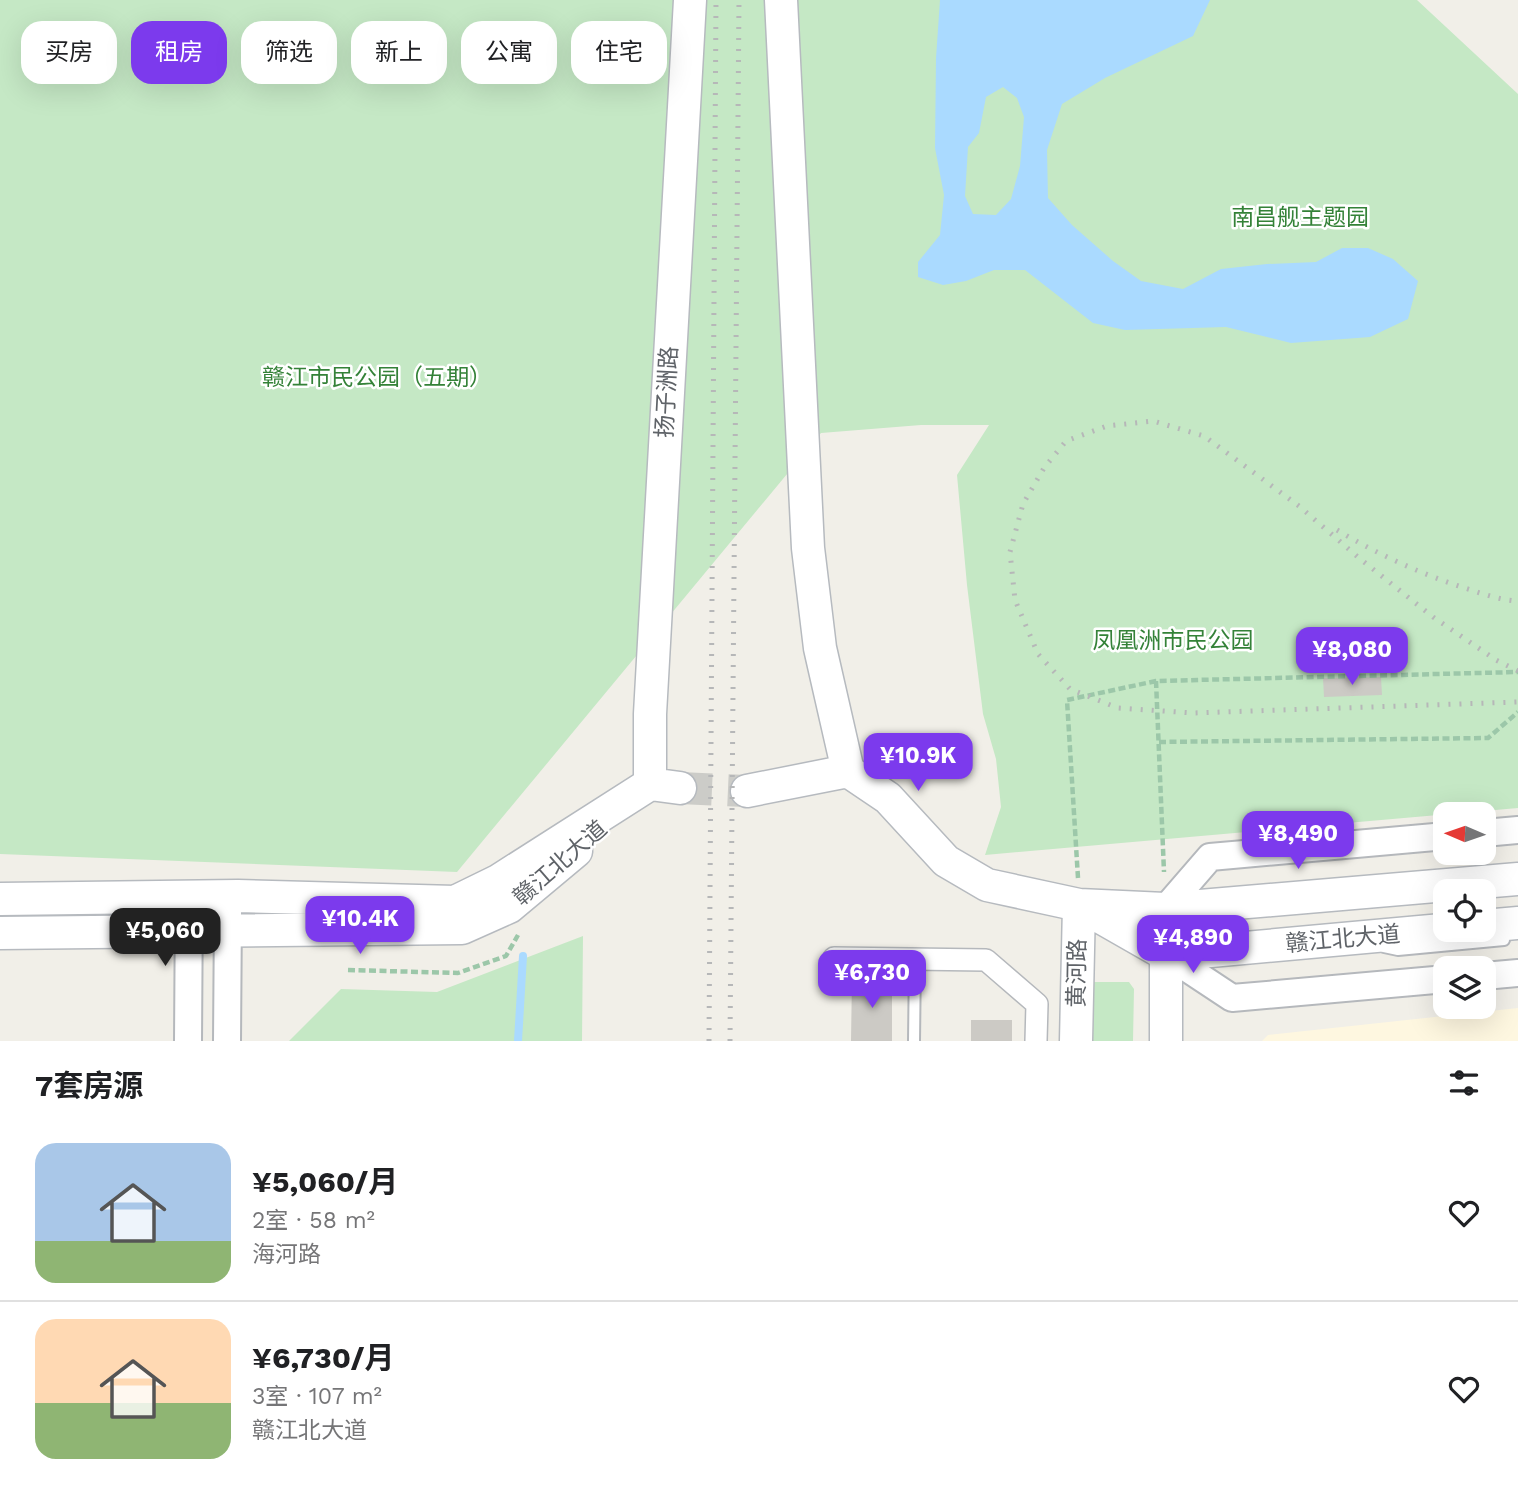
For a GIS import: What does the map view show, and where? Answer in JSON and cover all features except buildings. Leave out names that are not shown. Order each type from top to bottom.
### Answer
[{"type":"main road","name":"扬子洲路","points":[[665,786],[650,714],[690,0]]},
{"type":"main road","points":[[747,791],[848,771],[820,648],[808,548],[780,0]]},
{"type":"main road","name":"赣江北大道","points":[[848,771],[888,798],[946,861],[987,885],[1079,905],[1165,909],[1518,879]]},
{"type":"main road","name":"赣江北大道","points":[[0,899],[228,896],[455,902],[498,881],[665,786]]},
{"type":"main road","name":"赣江北大道","points":[[0,933],[462,928],[509,907],[665,786]]},
{"type":"main road","name":"赣江北大道","points":[[1079,905],[1167,955],[1433,931]]},
{"type":"main road","name":"黄河路","points":[[1076,1041],[1079,905]]},
{"type":"main road","points":[[1165,909],[1166,1041]]},
{"type":"main road","points":[[1496,925],[1518,923]]},
{"type":"street","points":[[1496,832],[1518,830]]},
{"type":"street","points":[[1165,909],[1210,857],[1433,837]]},
{"type":"street","points":[[226,1041],[228,896]]},
{"type":"street","points":[[188,1041],[189,897]]},
{"type":"street","points":[[1167,955],[1232,998],[1433,980]]},
{"type":"street","points":[[834,958],[986,960],[1037,1004],[1036,1041]]},
{"type":"street","points":[[1496,975],[1518,973]]},
{"type":"lane","points":[[1347,939],[1398,950],[1518,939]]},
{"type":"lane","points":[[914,1041],[915,959]]},
{"type":"path","points":[[1079,905],[1066,700],[1156,681],[1518,672]]},
{"type":"path","points":[[1156,681],[1165,909]]},
{"type":"path","points":[[1159,742],[1489,738],[1518,712]]},
{"type":"shaded area","points":[[1518,1008],[1518,1041],[1262,1041],[1268,1035],[1433,1017],[1496,1019],[1496,1010]]},
{"type":"green space","points":[[0,0],[1417,0],[1518,94],[1518,808],[1496,810],[1496,802],[1433,802],[1433,815],[985,855],[1001,807],[996,759],[983,714],[957,475],[989,425],[921,425],[821,433],[457,872],[0,854]]},
{"type":"green space","points":[[583,936],[582,1041],[289,1041],[341,989],[437,992]]},
{"type":"green space","points":[[1090,982],[1129,982],[1134,989],[1133,1041],[1087,1041]]},
{"type":"water","points":[[940,0],[1210,0],[1193,36],[1105,78],[1062,104],[1047,150],[1048,198],[1072,225],[1113,261],[1141,281],[1183,289],[1221,269],[1316,262],[1342,248],[1368,248],[1393,259],[1418,281],[1408,319],[1370,337],[1291,343],[1226,327],[1125,330],[1093,323],[1025,270],[994,270],[966,281],[943,285],[918,277],[918,262],[940,235],[944,195],[935,148]],"holes":[[[1003,87],[1017,98],[1024,117],[1020,166],[1011,199],[996,215],[973,214],[965,196],[968,147],[979,133],[986,97]]]},
{"type":"waterway","points":[[518,1041],[523,956]]},
{"type":"tunnel","points":[[680,788],[747,791]]},
{"type":"railway","points":[[709,1041],[716,0]]},
{"type":"railway","points":[[730,1041],[739,0]]},
{"type":"railway","points":[[1518,671],[1496,660],[1433,617],[1299,506],[1204,436],[1153,421],[1107,426],[1066,441],[1044,468],[1023,504],[1010,552],[1015,600],[1038,654],[1070,689],[1118,708],[1193,713],[1518,702]]},
{"type":"railway","points":[[1337,530],[1385,556],[1436,578],[1488,595],[1518,601]]},
{"type":"park label","name":"南昌舰主题园","points":[[1300,217]]},
{"type":"park label","name":"赣江市民公园（五期）","points":[[377,377]]},
{"type":"park label","name":"凤凰洲市民公园","points":[[1173,640]]}]
